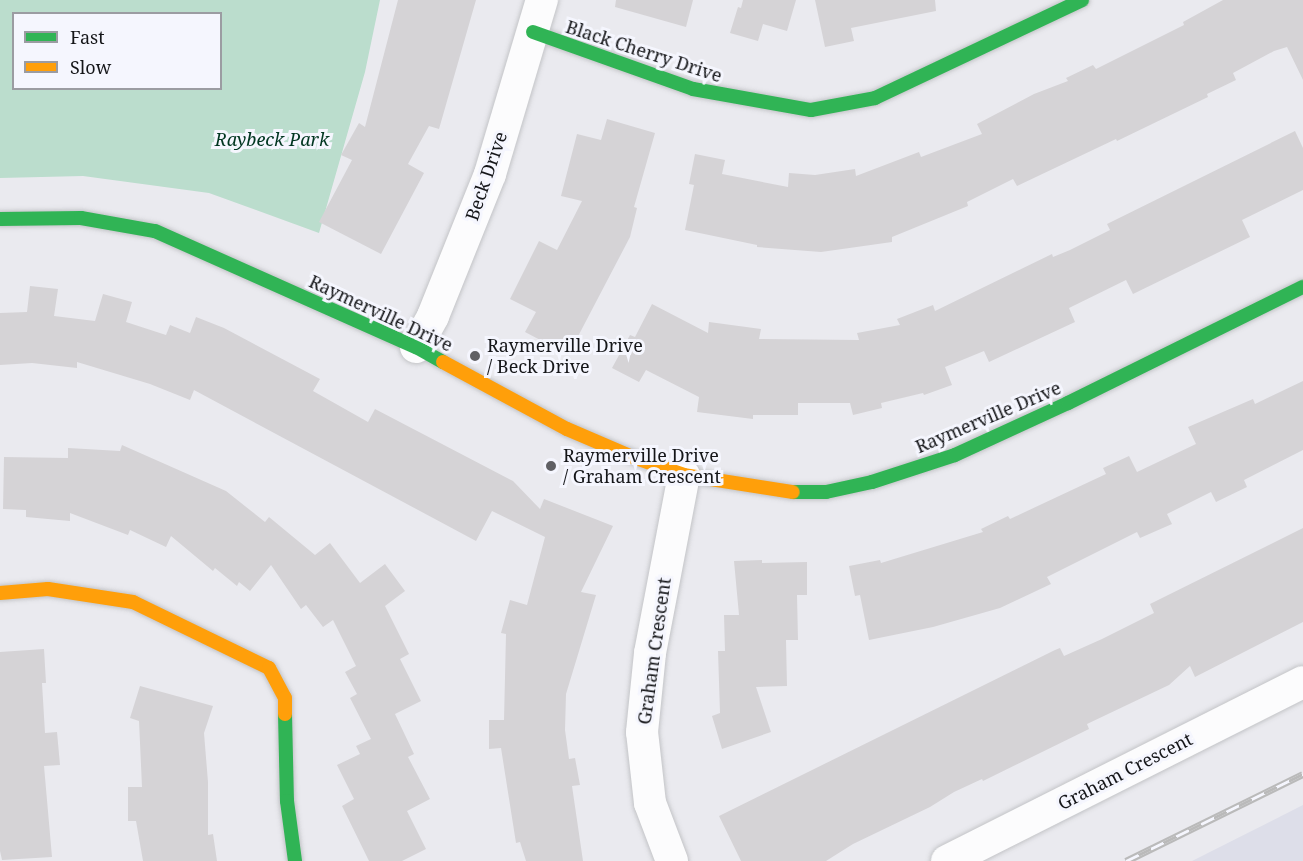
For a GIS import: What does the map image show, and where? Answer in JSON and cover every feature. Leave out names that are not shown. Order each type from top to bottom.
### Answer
[{"type":"street","name":"Beck Drive","points":[[416,347],[433,316],[490,174],[542,0]]},
{"type":"street","name":"Black Cherry Drive","points":[[533,32],[693,89],[811,110],[875,98],[1082,0]]},
{"type":"street","name":"Raymerville Drive","points":[[0,219],[81,218],[155,231],[416,347],[567,429],[684,475],[788,492],[826,492],[872,482],[955,455],[1068,403],[1303,287]]},
{"type":"street","name":"Graham Crescent","points":[[672,861],[650,803],[642,732],[650,653],[684,475]]},
{"type":"street","points":[[0,593],[48,589],[133,602],[269,668],[285,698],[287,801],[295,861]]},
{"type":"street","name":"Graham Crescent","points":[[947,861],[1303,682]]},
{"type":"shaded area","points":[[1303,805],[1303,861],[1192,861]]},
{"type":"green space","name":"Raybeck Park","points":[[0,0],[380,0],[365,72],[319,233],[209,193],[83,176],[0,178]]},
{"type":"building","points":[[398,0],[476,0],[439,129],[429,126],[408,164],[424,173],[381,254],[319,222],[352,160],[341,155],[359,123],[365,127]]},
{"type":"building","points":[[616,0],[693,0],[686,27],[615,7]]},
{"type":"building","points":[[743,0],[796,0],[787,31],[763,24],[758,41],[730,33],[738,7],[741,8]]},
{"type":"building","points":[[815,0],[935,0],[936,11],[851,28],[854,41],[825,47]]},
{"type":"building","points":[[1223,0],[1303,0],[1303,80],[1287,47],[1274,51],[1233,73],[1236,80],[1207,94],[1208,97],[1017,186],[1013,179],[967,202],[968,206],[892,237],[892,242],[821,252],[757,247],[757,245],[685,230],[694,185],[689,184],[695,154],[725,160],[722,174],[788,187],[789,173],[815,175],[855,169],[856,176],[919,152],[921,157],[982,134],[977,124],[1034,94],[1068,81],[1066,78],[1093,65],[1096,69],[1184,25],[1183,22]]},
{"type":"building","points":[[607,119],[655,133],[634,207],[637,208],[630,237],[574,344],[567,340],[561,351],[525,332],[536,312],[510,299],[539,241],[557,250],[582,201],[561,196],[577,134],[601,140]]},
{"type":"building","points":[[1295,131],[1303,148],[1303,190],[1242,220],[1250,237],[1133,294],[1126,280],[1069,308],[1075,322],[989,362],[984,351],[945,367],[952,385],[924,395],[923,393],[881,403],[882,408],[853,415],[850,403],[798,403],[798,415],[753,415],[753,419],[697,412],[699,397],[646,370],[639,382],[612,368],[630,335],[635,337],[652,304],[708,333],[709,322],[761,329],[759,339],[859,340],[857,333],[900,325],[897,319],[933,305],[935,311],[1052,254],[1053,257],[1070,250],[1110,230],[1107,224]]},
{"type":"building","points":[[30,286],[58,289],[54,316],[95,321],[103,294],[132,302],[126,322],[166,335],[170,325],[190,333],[196,317],[224,328],[320,379],[313,391],[368,422],[375,409],[513,481],[540,509],[544,499],[613,526],[581,592],[596,595],[566,694],[565,730],[569,759],[575,758],[580,785],[572,786],[583,861],[526,861],[520,842],[516,843],[501,748],[489,749],[489,720],[504,720],[506,634],[501,633],[510,600],[527,605],[545,537],[492,511],[476,541],[194,390],[190,400],[150,384],[77,362],[77,368],[32,363],[0,365],[0,313],[27,312]]},
{"type":"building","points":[[1303,381],[1303,450],[1244,480],[1247,487],[1216,502],[1211,492],[1167,514],[1172,524],[1140,538],[1137,532],[1047,577],[1051,584],[1000,608],[933,627],[869,640],[860,595],[855,596],[849,566],[880,560],[881,563],[983,532],[981,529],[1008,516],[1010,519],[1106,474],[1103,468],[1129,456],[1137,472],[1196,444],[1188,427],[1253,399],[1255,404]]},
{"type":"building","points":[[122,445],[226,491],[265,522],[269,517],[315,555],[330,543],[360,583],[385,564],[405,591],[385,606],[409,654],[400,659],[421,701],[395,714],[414,754],[408,757],[430,799],[407,811],[426,849],[402,861],[369,861],[342,806],[354,799],[337,765],[360,754],[356,746],[371,739],[350,698],[357,694],[345,672],[356,666],[333,620],[323,627],[306,605],[301,609],[271,565],[250,591],[239,582],[237,586],[215,568],[213,571],[171,536],[166,547],[130,530],[128,535],[70,513],[70,521],[26,517],[26,510],[3,509],[4,457],[68,458],[68,448],[120,451]]},
{"type":"building","points":[[1303,528],[1303,622],[1195,677],[1190,666],[1169,685],[1087,724],[1089,729],[983,781],[982,779],[954,792],[930,807],[853,844],[826,861],[741,861],[719,816],[1055,650],[1060,648],[1064,656],[1102,639],[1154,613],[1150,604]]},
{"type":"building","points":[[762,560],[762,563],[807,562],[807,595],[797,595],[798,640],[786,640],[787,686],[756,687],[771,732],[722,749],[712,716],[720,713],[718,651],[725,651],[724,615],[739,615],[734,561]]},
{"type":"building","points":[[44,649],[46,683],[42,683],[45,733],[57,732],[60,765],[44,766],[52,857],[2,860],[0,851],[0,652]]},
{"type":"building","points":[[140,686],[213,706],[204,733],[208,782],[208,835],[213,834],[217,861],[143,861],[136,821],[128,821],[128,787],[142,787],[139,721],[130,718]]},
{"type":"railway","points":[[1126,861],[1303,774]]},
{"type":"traffic: fast","points":[[533,32],[693,89],[811,110],[875,98],[1082,0]]},
{"type":"traffic: fast","points":[[0,219],[81,218],[155,231],[416,347],[443,362]]},
{"type":"traffic: fast","points":[[793,492],[826,492],[872,482],[955,455],[1068,403],[1303,287]]},
{"type":"traffic: fast","points":[[285,714],[287,801],[295,861]]},
{"type":"traffic: slow","points":[[443,362],[567,429],[630,456],[684,475],[793,492]]},
{"type":"traffic: slow","points":[[0,593],[48,589],[133,602],[269,668],[285,698],[285,714]]},
{"type":"place","name":"Raymerville Drive / Beck Drive","points":[[475,356]]},
{"type":"place","name":"Raymerville Drive / Graham Crescent","points":[[551,466]]}]
